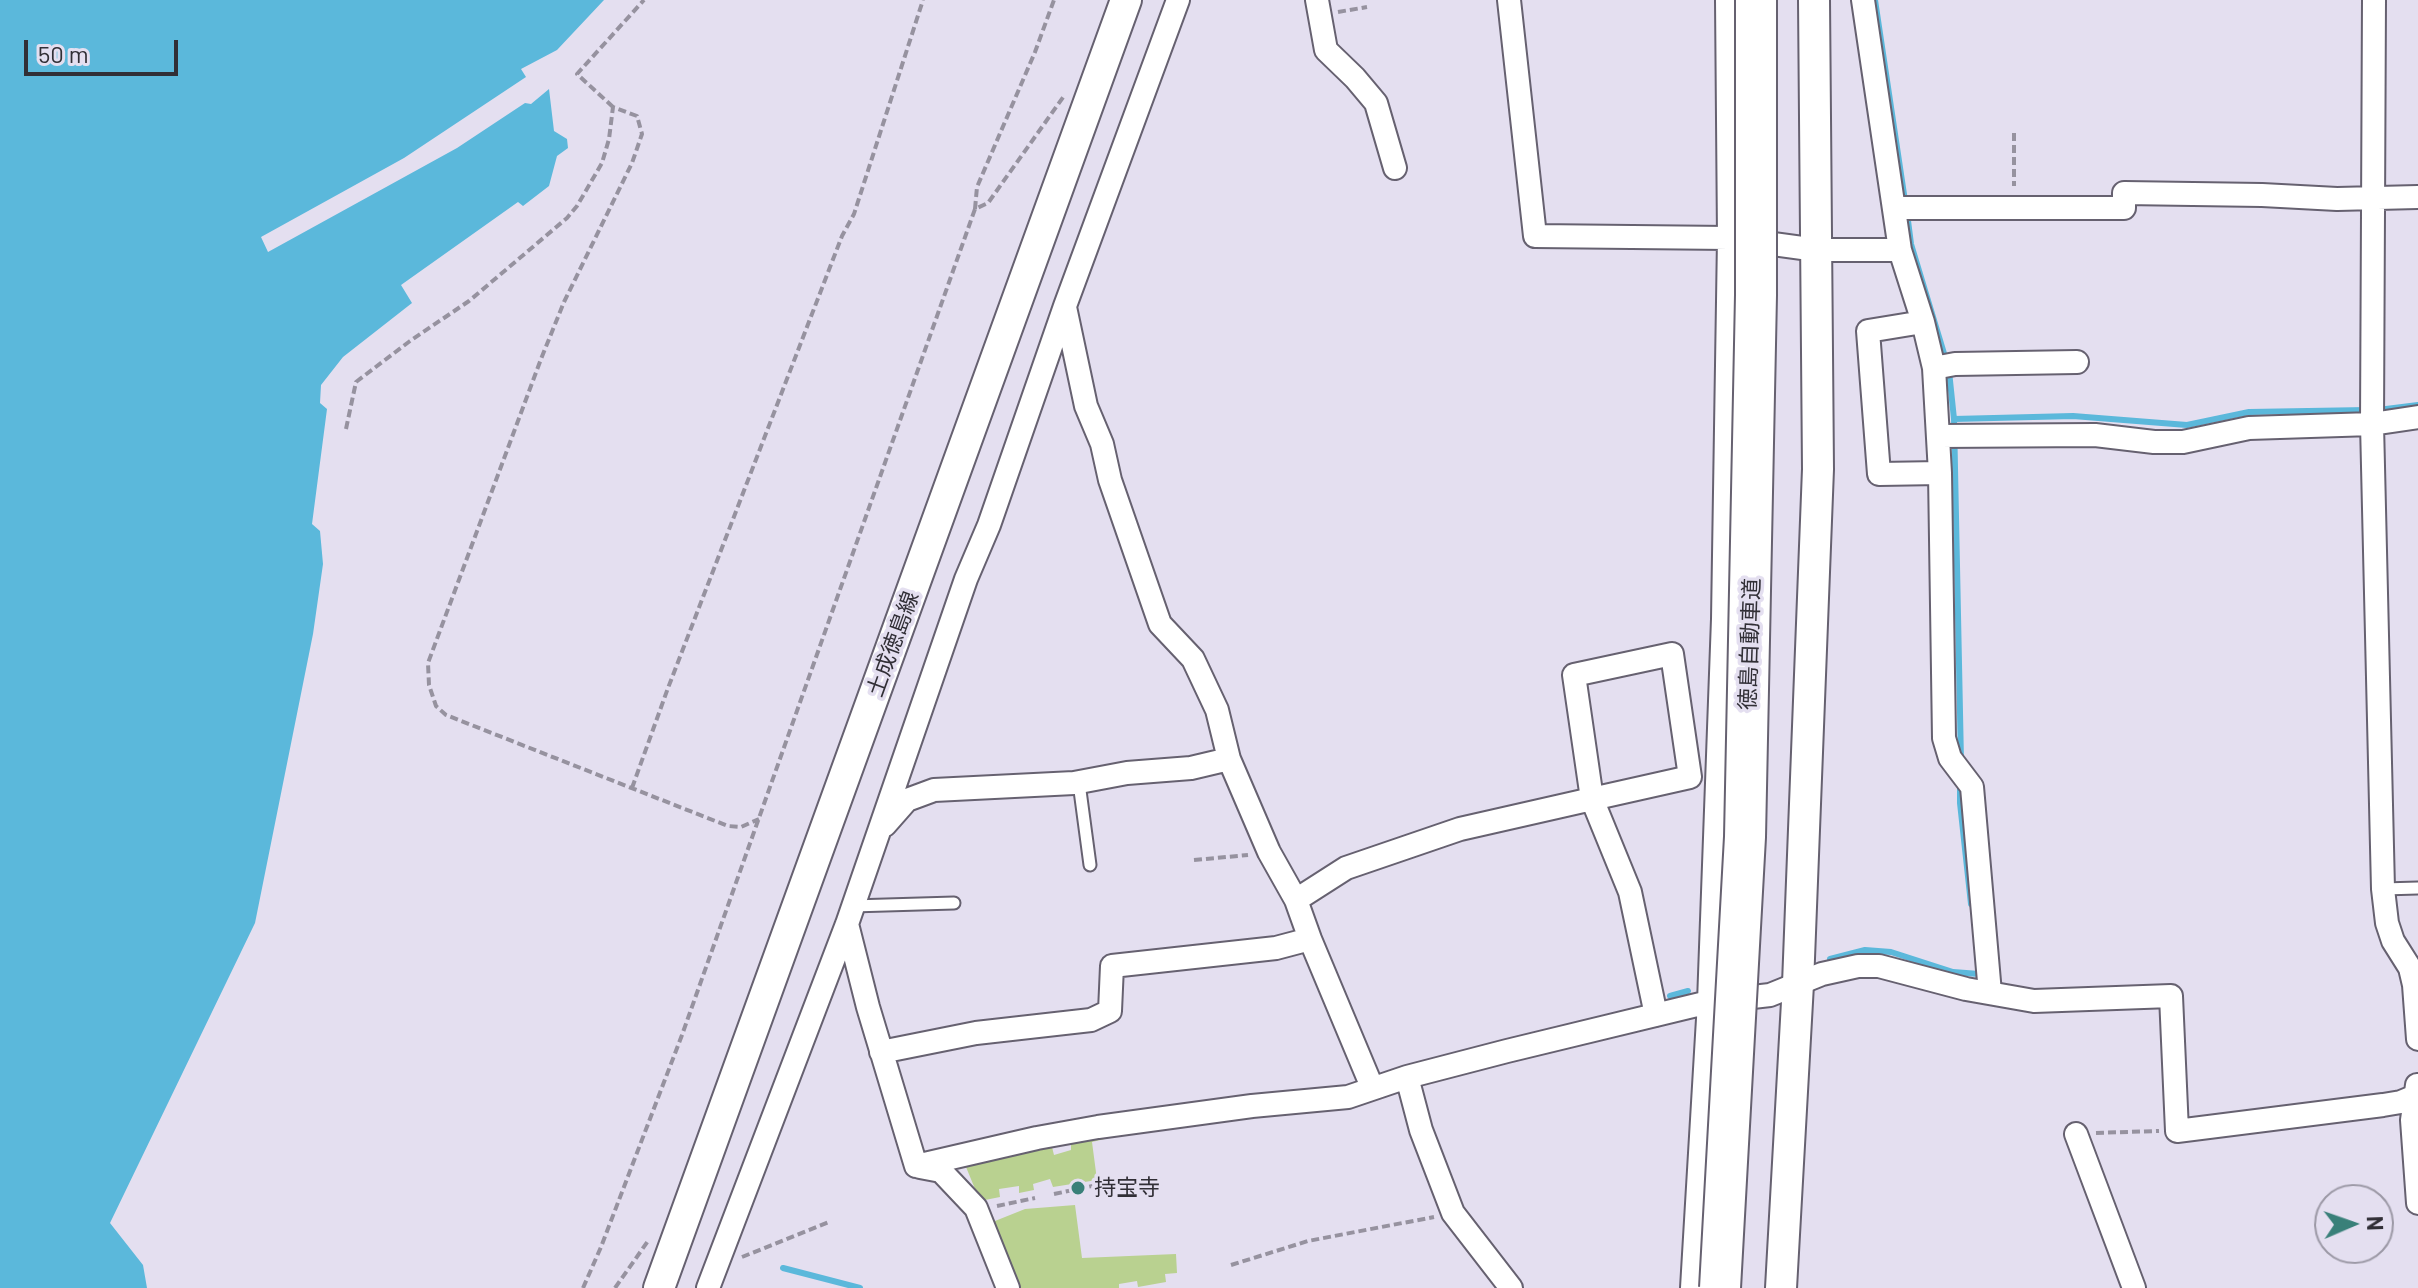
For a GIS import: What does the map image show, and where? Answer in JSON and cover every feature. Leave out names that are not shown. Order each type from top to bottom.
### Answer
[{"type":"highway","name":"徳島自動車道","points":[[1720,1288],[1746,805],[1756,295],[1756,0]]},
{"type":"main road","name":"土成徳島線","points":[[659,1288],[1126,0]]},
{"type":"main road","points":[[1781,1288],[1798,984],[1818,469],[1814,0]]},
{"type":"street","points":[[708,1288],[850,915],[966,579],[989,525],[1065,306],[1178,0]]},
{"type":"street","points":[[1509,0],[1535,236],[1729,238],[1817,250],[1900,250]]},
{"type":"street","points":[[1692,1288],[1709,1002],[1723,619],[1729,238],[1727,0]]},
{"type":"street","points":[[1863,0],[1902,208],[1900,250],[1923,322],[1944,366],[1950,436],[1940,473],[1944,738],[1950,758],[1972,787],[1990,993]]},
{"type":"street","points":[[2374,0],[2372,414],[2383,889],[2387,923],[2393,941],[2410,968],[2414,985],[2418,1039]]},
{"type":"street","points":[[1319,8],[1326,50],[1376,103],[1395,168]]},
{"type":"street","points":[[1902,208],[2124,208],[2124,193],[2337,199],[2418,197]]},
{"type":"street","points":[[1065,306],[1086,406],[1102,444],[1110,480],[1160,624],[1193,659],[1217,710],[1229,759],[1269,852],[1296,900],[1372,1087]]},
{"type":"street","points":[[1923,322],[1868,331],[1879,474],[1940,473]]},
{"type":"street","points":[[1944,366],[2077,362]]},
{"type":"street","points":[[1950,436],[2095,435],[2183,442],[2249,428],[2372,414],[2418,417]]},
{"type":"street","points":[[1296,900],[1346,868],[1446,834],[1592,799],[1690,777],[1672,654],[1574,675],[1592,799],[1630,892],[1656,1015]]},
{"type":"street","points":[[878,832],[907,800],[934,790],[1079,783],[1127,773],[1191,768],[1229,759]]},
{"type":"street","points":[[850,915],[881,1052],[916,1166]]},
{"type":"street","points":[[881,1052],[976,1033],[1091,1020],[1110,1011],[1112,966],[1276,948],[1310,939]]},
{"type":"street","points":[[916,1166],[1098,1127],[1252,1106],[1348,1097],[1407,1077],[1709,1002],[1770,995],[1822,974],[1858,966],[1879,966],[1966,989],[2034,1001],[2171,996],[2177,1131],[2383,1105],[2417,1090]]},
{"type":"street","points":[[1407,1077],[1421,1130],[1453,1213],[1511,1288]]},
{"type":"street","points":[[2417,1090],[2412,1120],[2418,1203]]},
{"type":"street","points":[[2076,1134],[2134,1288]]},
{"type":"street","points":[[916,1166],[941,1171],[976,1208],[1008,1288]]},
{"type":"lane","points":[[1079,783],[1090,865]]},
{"type":"lane","points":[[2383,889],[2418,888]]},
{"type":"lane","points":[[850,915],[954,903]]},
{"type":"path","points":[[644,0],[577,74],[613,107],[637,116],[642,134],[632,163],[564,302],[541,359],[428,663],[429,685],[436,706],[446,715],[728,826],[741,827],[759,819]]},
{"type":"path","points":[[632,788],[842,236],[854,214],[923,0]]},
{"type":"path","points":[[583,1288],[682,1035],[975,209],[977,187],[1054,0]]},
{"type":"path","points":[[1319,8],[1367,7]]},
{"type":"path","points":[[975,209],[988,203],[1069,88]]},
{"type":"path","points":[[346,429],[356,382],[469,301],[567,218],[577,206],[602,163],[613,107]]},
{"type":"path","points":[[2014,133],[2014,208]]},
{"type":"path","points":[[1194,860],[1269,852]]},
{"type":"path","points":[[2076,1134],[2177,1131]]},
{"type":"path","points":[[1054,1194],[1097,1185]]},
{"type":"path","points":[[993,1207],[1035,1198]]},
{"type":"path","points":[[1231,1265],[1308,1241],[1453,1213]]},
{"type":"path","points":[[740,1257],[829,1222]]},
{"type":"green space","points":[[1109,1132],[1109,1138],[1092,1142],[1097,1180],[1053,1187],[1050,1179],[1033,1184],[1034,1190],[1019,1193],[1019,1186],[999,1189],[1000,1197],[980,1201],[966,1167],[1051,1143],[1054,1155],[1071,1150],[1071,1139]]},
{"type":"green space","points":[[1075,1205],[1082,1258],[1176,1254],[1177,1273],[1165,1274],[1166,1282],[1138,1287],[1137,1281],[1119,1284],[1119,1288],[1017,1288],[990,1223],[1025,1209]]},
{"type":"water","points":[[0,0],[604,0],[557,50],[521,69],[526,77],[404,158],[261,237],[268,252],[457,148],[525,103],[531,104],[549,89],[554,131],[567,139],[568,148],[557,156],[549,186],[523,206],[518,202],[401,285],[412,303],[343,357],[321,385],[320,403],[327,409],[312,524],[320,531],[323,564],[313,634],[255,923],[110,1223],[143,1265],[147,1288],[0,1288]]},
{"type":"waterway","points":[[1875,0],[1905,201]]},
{"type":"waterway","points":[[1907,213],[1911,244],[1946,360]]},
{"type":"waterway","points":[[1949,371],[1954,419]]},
{"type":"waterway","points":[[2378,410],[2418,405]]},
{"type":"waterway","points":[[1961,761],[1954,419],[2073,416],[2187,425],[2249,412],[2367,410]]},
{"type":"waterway","points":[[1960,784],[1971,904]]},
{"type":"waterway","points":[[1830,959],[1865,950],[1891,952],[1953,972],[1979,974],[1979,971]]},
{"type":"waterway","points":[[1670,996],[1688,991]]},
{"type":"waterway","points":[[783,1268],[860,1288]]},
{"type":"place","name":"持宝寺","points":[[1078,1188]]}]
